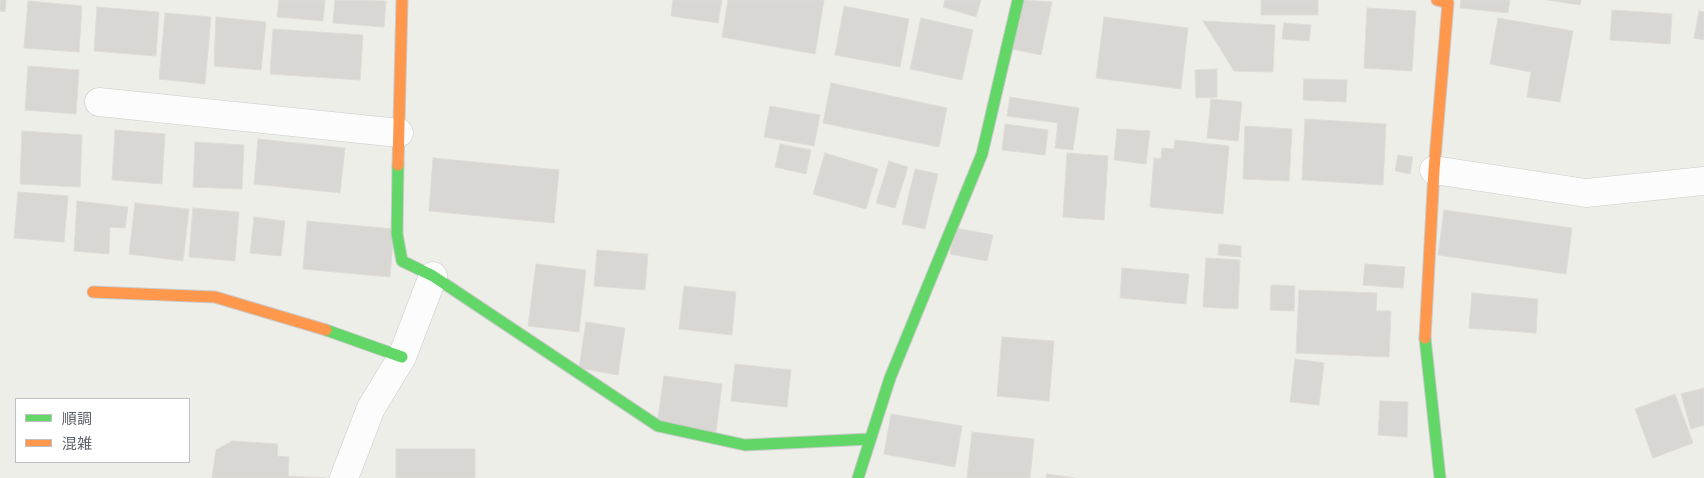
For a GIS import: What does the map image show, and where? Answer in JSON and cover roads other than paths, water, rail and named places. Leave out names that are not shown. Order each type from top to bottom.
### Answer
[{"type":"street","points":[[402,0],[397,234],[402,261],[433,276],[658,426],[745,445],[870,439]]},
{"type":"street","points":[[858,478],[890,378],[982,154],[1018,0]]},
{"type":"street","points":[[1437,0],[1448,3],[1434,170],[1426,344],[1440,478]]},
{"type":"street","points":[[100,102],[399,133]]},
{"type":"street","points":[[1434,170],[1586,192],[1704,181]]},
{"type":"street","points":[[344,478],[371,408],[402,357],[433,276]]},
{"type":"street","points":[[93,292],[216,297],[337,333],[402,357]]}]
